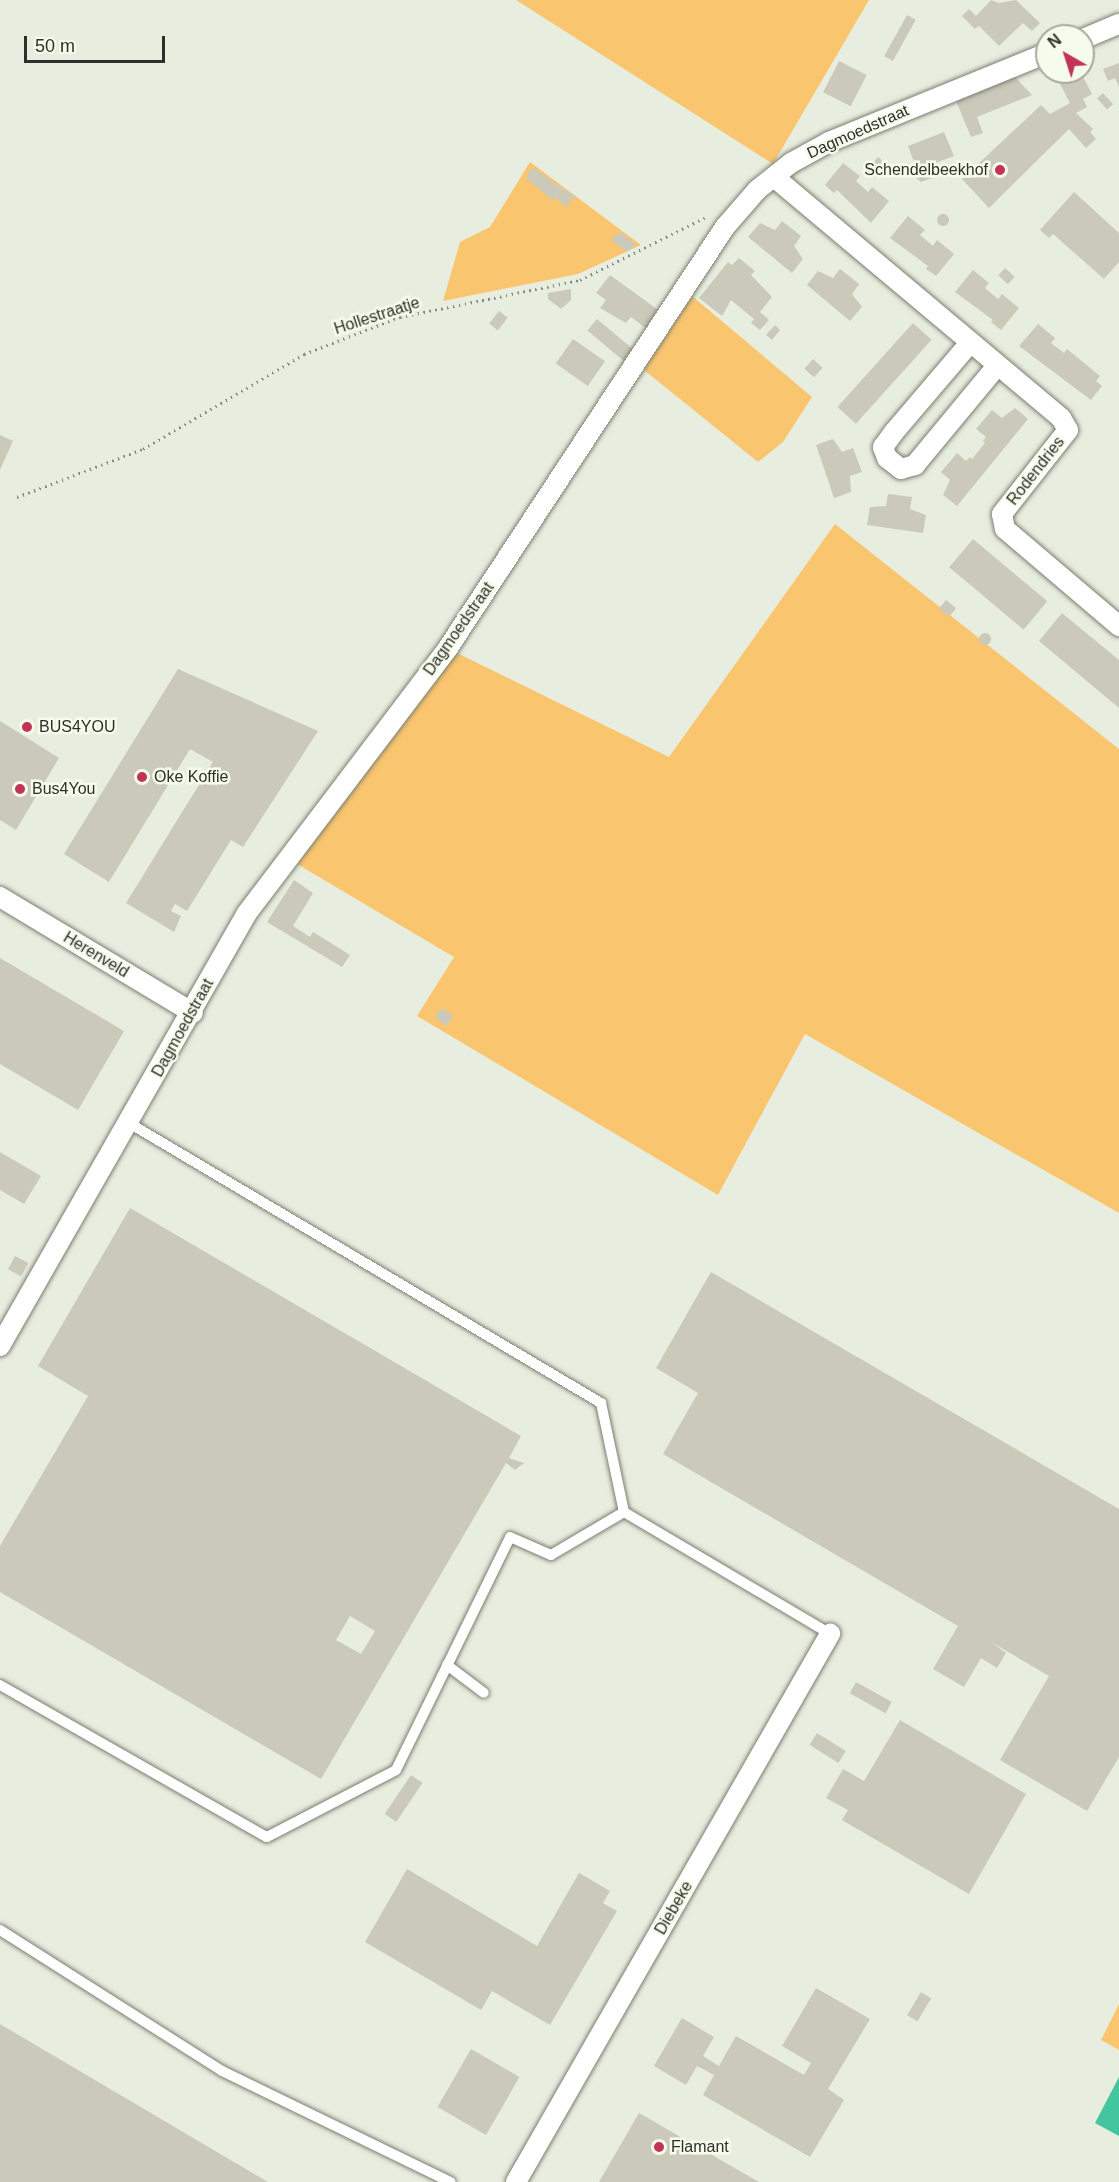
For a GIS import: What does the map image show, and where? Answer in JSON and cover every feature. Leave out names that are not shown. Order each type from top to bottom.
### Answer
[{"type":"street","points":[[1095,34],[1119,24]]},
{"type":"street","name":"Dagmoedstraat","points":[[0,1346],[193,1013],[247,913],[280,865],[448,648],[725,227],[757,190],[791,163],[829,142],[1035,58]]},
{"type":"street","name":"Rodendries","points":[[774,177],[969,344],[1061,418],[1068,430],[1002,514],[1005,529],[1119,626]]},
{"type":"street","points":[[969,344],[883,447],[887,458],[901,469],[915,465],[997,366]]},
{"type":"street","name":"Herenveld","points":[[0,897],[193,1013]]},
{"type":"street","name":"Diebeke","points":[[516,2182],[830,1634]]},
{"type":"lane","points":[[129,1123],[601,1403],[624,1512],[830,1634]]},
{"type":"lane","points":[[0,1685],[267,1837],[396,1770],[510,1536],[551,1555],[624,1512]]},
{"type":"lane","points":[[447,1665],[484,1693]]},
{"type":"lane","points":[[0,1930],[222,2072],[451,2182]]},
{"type":"path","name":"Hollestraatje","points":[[17,497],[143,449],[304,354],[400,317],[580,280],[719,210]]},
{"type":"shaded area","points":[[516,0],[869,0],[773,164]]},
{"type":"shaded area","points":[[530,162],[641,245],[578,274],[443,301],[460,242],[490,227]]},
{"type":"shaded area","points":[[692,296],[812,397],[783,442],[758,462],[644,370]]},
{"type":"shaded area","points":[[835,524],[1119,749],[1119,1213],[805,1034],[718,1195],[417,1016],[454,957],[297,864],[455,652],[669,757]]},
{"type":"shaded area","points":[[1119,2004],[1119,2050],[1101,2040]]},
{"type":"shaded area","points":[[1119,2077],[1119,2136],[1095,2123]]},
{"type":"building","points":[[991,0],[999,3],[1016,0],[1040,23],[1035,24],[1032,31],[1023,23],[999,46],[979,26],[975,29],[962,16],[969,9],[976,16]]},
{"type":"building","points":[[907,15],[916,20],[893,61],[884,56]]},
{"type":"building","points":[[839,61],[867,75],[851,106],[823,92]]},
{"type":"building","points":[[1119,63],[1119,87],[1115,78],[1108,81],[1103,69]]},
{"type":"building","points":[[1015,77],[1032,95],[977,117],[983,133],[971,137],[956,101]]},
{"type":"building","points":[[1060,84],[1087,84],[1092,94],[1083,99],[1087,107],[1076,113],[1093,129],[1090,132],[1096,139],[1086,148],[1069,129],[989,208],[962,179],[1041,105],[1050,114],[1070,103]]},
{"type":"building","points":[[1103,93],[1113,104],[1107,110],[1097,98]]},
{"type":"building","points":[[944,132],[954,156],[930,165],[935,177],[921,182],[910,173],[917,170],[908,146]]},
{"type":"building","points":[[878,157],[888,165],[882,173],[872,165]]},
{"type":"building","points":[[843,163],[860,176],[856,181],[868,192],[872,187],[889,201],[871,223],[837,190],[834,193],[825,185]]},
{"type":"building","points":[[532,167],[576,196],[572,200],[564,194],[571,201],[566,207],[555,197],[552,200],[526,178]]},
{"type":"building","points":[[1074,192],[1119,233],[1119,262],[1104,279],[1053,234],[1049,238],[1040,230]]},
{"type":"building","points":[[945,214],[948,215],[948,225],[941,226],[938,225],[937,218],[938,215]]},
{"type":"building","points":[[908,216],[925,230],[920,235],[933,246],[937,240],[954,254],[936,276],[926,269],[928,266],[890,238]]},
{"type":"building","points":[[782,221],[801,236],[794,246],[803,259],[792,273],[748,237],[760,223],[775,230]]},
{"type":"building","points":[[620,232],[636,245],[627,252],[611,240]]},
{"type":"building","points":[[739,258],[755,271],[751,275],[772,297],[760,312],[769,320],[760,330],[751,323],[754,319],[731,300],[722,316],[699,298],[728,262],[732,265]]},
{"type":"building","points":[[1005,268],[1015,277],[1008,284],[998,275]]},
{"type":"building","points":[[840,269],[859,284],[852,294],[862,307],[850,321],[807,285],[818,271],[833,278]]},
{"type":"building","points":[[973,270],[989,283],[985,288],[998,299],[1002,294],[1019,308],[1001,330],[991,322],[993,320],[955,292]]},
{"type":"building","points":[[610,275],[661,312],[648,330],[631,317],[626,323],[600,308],[606,300],[596,293]]},
{"type":"building","points":[[571,289],[571,300],[561,309],[548,299],[548,293]]},
{"type":"building","points":[[499,311],[508,318],[498,330],[489,324]]},
{"type":"building","points":[[597,319],[634,350],[624,361],[587,330]]},
{"type":"building","points":[[913,323],[932,340],[856,424],[837,407]]},
{"type":"building","points":[[1038,324],[1055,338],[1051,343],[1064,353],[1067,349],[1100,376],[1096,381],[1102,386],[1091,400],[1019,346]]},
{"type":"building","points":[[775,325],[780,330],[772,340],[766,335]]},
{"type":"building","points":[[573,339],[605,361],[588,386],[556,364]]},
{"type":"building","points":[[813,359],[823,368],[814,377],[804,369]]},
{"type":"building","points":[[1015,408],[1028,419],[957,506],[943,495],[950,480],[941,472],[957,453],[966,461],[970,457],[972,459],[985,443],[983,441],[986,437],[976,429],[992,410],[1002,418]]},
{"type":"building","points":[[0,435],[13,441],[0,470]]},
{"type":"building","points":[[833,439],[842,452],[853,448],[862,472],[850,476],[851,492],[834,498],[816,445]]},
{"type":"building","points":[[888,494],[912,497],[910,509],[926,515],[923,533],[867,525],[870,507],[886,506]]},
{"type":"building","points":[[973,539],[1047,601],[1024,630],[949,567]]},
{"type":"building","points":[[946,600],[956,608],[949,617],[939,609]]},
{"type":"building","points":[[1062,613],[1119,660],[1119,708],[1039,641]]},
{"type":"building","points":[[987,633],[990,634],[990,644],[983,645],[980,644],[979,637],[980,634]]},
{"type":"building","name":"Oke Koffie","points":[[178,669],[318,731],[243,847],[231,840],[187,911],[175,904],[171,911],[181,916],[174,932],[126,903],[213,762],[190,749],[109,882],[64,854]]},
{"type":"building","name":"Bus4You","points":[[0,721],[59,758],[16,830],[0,820]]},
{"type":"building","points":[[294,880],[313,893],[293,926],[310,937],[313,932],[350,955],[342,967],[267,922]]},
{"type":"building","points":[[0,958],[124,1031],[78,1110],[0,1064]]},
{"type":"building","points":[[442,1008],[453,1016],[446,1026],[435,1018]]},
{"type":"building","points":[[0,1152],[41,1176],[24,1204],[0,1190]]},
{"type":"building","points":[[130,1208],[521,1436],[509,1458],[524,1463],[515,1470],[506,1463],[321,1779],[0,1592],[0,1546],[88,1396],[38,1366]],"holes":[[[350,1616],[375,1631],[361,1654],[336,1640]]]},
{"type":"building","points":[[15,1256],[28,1263],[21,1276],[8,1269]]},
{"type":"building","points":[[711,1272],[1119,1509],[1119,1757],[1087,1811],[1000,1760],[1049,1676],[991,1642],[1006,1653],[997,1668],[981,1658],[964,1687],[933,1669],[958,1626],[663,1454],[698,1393],[656,1368]]},
{"type":"building","points":[[856,1682],[892,1702],[886,1713],[850,1693]]},
{"type":"building","points":[[900,1720],[1026,1794],[969,1894],[842,1820],[848,1810],[826,1798],[843,1769],[864,1781]]},
{"type":"building","points":[[817,1733],[846,1751],[838,1763],[810,1745]]},
{"type":"building","points":[[411,1775],[423,1783],[396,1822],[385,1814]]},
{"type":"building","points":[[407,1869],[537,1946],[579,1873],[610,1891],[603,1903],[617,1911],[550,2025],[492,1991],[481,2010],[365,1942]]},
{"type":"building","points":[[816,1988],[870,2019],[828,2089],[844,2100],[810,2157],[703,2095],[714,2075],[697,2066],[686,2085],[654,2066],[682,2018],[714,2037],[703,2056],[719,2066],[736,2036],[804,2075],[811,2063],[782,2046]]},
{"type":"building","points":[[921,1992],[931,1998],[917,2021],[907,2015]]},
{"type":"building","points":[[0,2024],[268,2182],[0,2182]]},
{"type":"building","points":[[471,2049],[519,2077],[486,2135],[438,2107]]},
{"type":"building","name":"Flamant","points":[[639,2113],[759,2182],[599,2182]]},
{"type":"place","name":"Schendelbeekhof","points":[[1000,170]]},
{"type":"place","name":"BUS4YOU","points":[[27,727]]},
{"type":"place","name":"Oke Koffie","points":[[142,777]]},
{"type":"place","name":"Bus4You","points":[[20,789]]},
{"type":"place","name":"Flamant","points":[[659,2147]]}]
